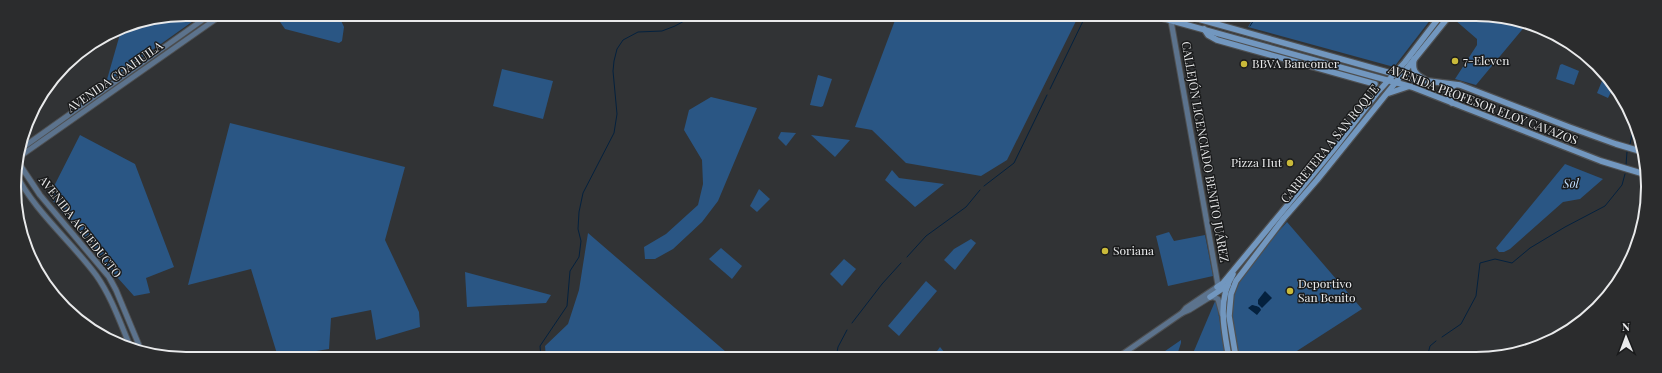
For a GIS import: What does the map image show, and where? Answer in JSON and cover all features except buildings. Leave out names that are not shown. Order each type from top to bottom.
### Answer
[{"type":"main road","name":"AVENIDA PROFESOR ELOY CAVAZOS","points":[[1171,21],[1412,87],[1452,104],[1601,161],[1641,173]]},
{"type":"main road","name":"AVENIDA PROFESOR ELOY CAVAZOS","points":[[1207,21],[1401,75],[1466,87],[1582,132],[1637,150]]},
{"type":"main road","name":"CARRETERA A SAN ROQUE","points":[[1261,237],[1377,93],[1405,62],[1436,21]]},
{"type":"main road","name":"CARRETERA A SAN ROQUE","points":[[1253,257],[1446,21]]},
{"type":"main road","points":[[1204,29],[1208,35],[1217,40],[1375,84]]},
{"type":"main road","points":[[1219,33],[1234,33],[1238,29]]},
{"type":"main road","points":[[1261,45],[1264,53]]},
{"type":"main road","points":[[1293,61],[1302,56]]},
{"type":"main road","points":[[1414,59],[1413,67],[1415,72],[1420,77],[1428,81]]},
{"type":"main road","points":[[1375,68],[1392,68],[1405,62]]},
{"type":"main road","points":[[1349,69],[1373,81],[1377,93]]},
{"type":"main road","points":[[1452,104],[1448,97],[1447,91],[1455,85]]},
{"type":"main road","points":[[1387,94],[1402,87],[1412,87]]},
{"type":"main road","points":[[1348,130],[1350,134],[1349,140]]},
{"type":"main road","points":[[1303,185],[1318,177],[1321,163]]},
{"type":"main road","points":[[1228,312],[1232,288],[1253,257],[1252,253],[1260,242],[1261,237]]},
{"type":"main road","points":[[1228,352],[1222,314],[1223,286],[1261,237]]},
{"type":"main road","points":[[1210,297],[1241,273]]},
{"type":"main road","points":[[1223,286],[1228,293],[1226,305],[1235,352]]},
{"type":"street","name":"AVENIDA COAHUILA","points":[[27,145],[201,21]]},
{"type":"street","name":"AVENIDA COAHUILA","points":[[24,153],[213,21]]},
{"type":"street","name":"CALLEJÓN LICENCIADO BENITO JUÁREZ","points":[[1171,21],[1218,284],[1223,286]]},
{"type":"street","name":"AVENIDA ACUEDUCTO","points":[[22,168],[40,195],[109,277],[139,345]]},
{"type":"street","name":"AVENIDA ACUEDUCTO","points":[[21,182],[27,192],[96,275],[108,296],[128,341]]},
{"type":"street","points":[[1182,313],[1186,308],[1223,286],[1216,271]]},
{"type":"street","points":[[1126,352],[1182,313],[1210,297],[1214,297],[1218,300],[1222,314]]},
{"type":"green space","points":[[176,21],[193,21],[106,83],[120,35],[154,24]]},
{"type":"green space","points":[[279,21],[341,21],[344,27],[342,41],[339,43],[285,29]]},
{"type":"green space","points":[[895,21],[1076,21],[1007,160],[981,176],[906,163],[872,130],[855,127]]},
{"type":"green space","points":[[1252,21],[1429,21],[1394,67],[1248,27]]},
{"type":"green space","points":[[1456,21],[1497,22],[1523,28],[1476,85],[1455,79],[1477,45],[1477,39]]},
{"type":"green space","points":[[1562,64],[1579,71],[1574,85],[1556,79],[1560,65]]},
{"type":"green space","points":[[502,69],[553,81],[543,119],[493,106]]},
{"type":"green space","points":[[818,75],[832,79],[823,106],[821,107],[810,105]]},
{"type":"green space","points":[[1602,81],[1611,92],[1608,98],[1597,93]]},
{"type":"green space","points":[[711,97],[757,108],[718,201],[702,222],[673,249],[655,259],[645,259],[644,247],[666,234],[698,205],[703,184],[702,160],[684,130],[689,110]]},
{"type":"green space","points":[[230,123],[405,167],[385,240],[419,312],[420,327],[376,340],[371,310],[331,318],[329,349],[310,352],[276,352],[251,269],[188,285]]},
{"type":"green space","points":[[781,132],[796,133],[786,146],[778,138]]},
{"type":"green space","points":[[80,135],[135,164],[174,267],[146,278],[150,293],[134,296],[100,258],[49,196]]},
{"type":"green space","points":[[811,135],[850,140],[835,157]]},
{"type":"green space","name":"Sol","points":[[1565,164],[1603,179],[1580,199],[1563,202],[1510,249],[1504,252],[1499,252],[1496,248]]},
{"type":"green space","points":[[892,170],[899,178],[944,184],[915,207],[885,180]]},
{"type":"green space","points":[[759,189],[770,199],[757,212],[750,206]]},
{"type":"green space","name":"Deportivo San Benito","points":[[1287,222],[1362,309],[1295,352],[1237,352],[1230,314],[1231,299],[1239,279],[1263,248]]},
{"type":"green space","points":[[1169,232],[1174,241],[1205,235],[1213,276],[1168,286],[1156,236]]},
{"type":"green space","points":[[588,233],[726,352],[546,352],[545,346],[568,324],[579,290]]},
{"type":"green space","points":[[971,239],[976,243],[955,270],[944,260],[954,249]]},
{"type":"green space","points":[[721,248],[742,266],[732,279],[709,259]]},
{"type":"green space","points":[[844,259],[856,269],[842,286],[830,274]]},
{"type":"green space","points":[[465,272],[551,295],[546,303],[467,307]]},
{"type":"green space","points":[[926,281],[937,291],[899,336],[888,326]]},
{"type":"green space","points":[[1216,299],[1225,352],[1194,352]]},
{"type":"green space","points":[[1181,340],[1178,352],[1164,352]]},
{"type":"green space","points":[[940,347],[944,352],[936,352]]},
{"type":"shaded area","points":[[1265,291],[1272,298],[1262,308],[1258,304],[1258,300]]},
{"type":"shaded area","points":[[1252,305],[1258,306],[1261,310],[1257,315],[1248,308]]},
{"type":"waterway","points":[[540,352],[540,346],[567,306],[570,271],[579,257],[581,241],[578,229],[579,212],[583,193],[614,133],[617,114],[613,71],[617,49],[623,40],[638,32],[662,31],[684,21]]},
{"type":"waterway","points":[[1050,89],[1083,21]]},
{"type":"waterway","points":[[1250,26],[1253,21]]},
{"type":"waterway","points":[[984,186],[1014,163],[1047,95]]},
{"type":"waterway","points":[[1630,144],[1632,134]]},
{"type":"waterway","points":[[1626,165],[1627,152]]},
{"type":"waterway","points":[[1442,337],[1461,324],[1476,296],[1480,263],[1495,259],[1512,263],[1530,248],[1565,227],[1605,206],[1622,185],[1625,174]]},
{"type":"waterway","points":[[907,257],[926,236],[966,207],[980,190]]},
{"type":"waterway","points":[[852,323],[882,284],[901,263]]},
{"type":"waterway","points":[[837,352],[838,347],[847,330]]},
{"type":"waterway","points":[[1428,352],[1430,346],[1436,341]]},
{"type":"place","name":"7-Eleven","points":[[1455,61]]},
{"type":"place","name":"BBVA Bancomer","points":[[1244,64]]},
{"type":"place","name":"Pizza Hut","points":[[1290,163]]},
{"type":"place","name":"Soriana","points":[[1105,251]]},
{"type":"place","name":"Deportivo San Benito","points":[[1290,291]]}]
